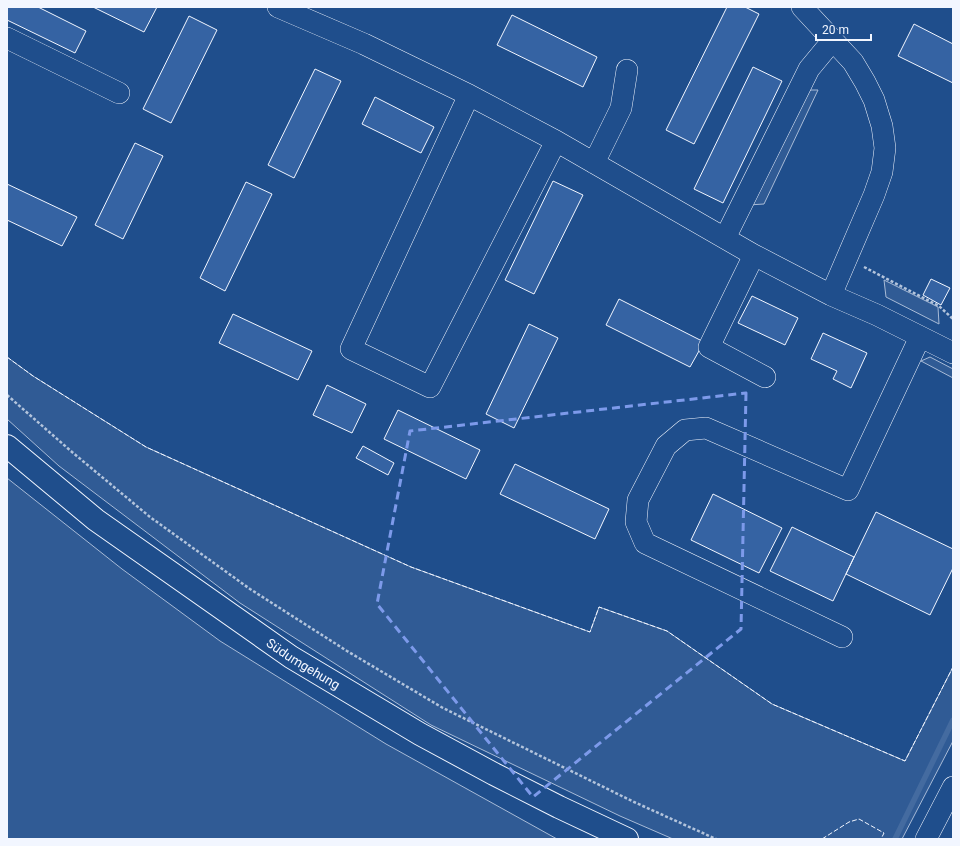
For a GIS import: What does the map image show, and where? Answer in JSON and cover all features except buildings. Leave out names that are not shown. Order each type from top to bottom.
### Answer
[{"type":"main road","name":"Südumgehung","points":[[7,446],[96,520],[290,657],[420,734],[494,774],[627,839]]},
{"type":"street","points":[[278,7],[364,44],[469,95],[556,141],[754,255],[831,295],[877,315],[953,353]]},
{"type":"street","points":[[802,7],[852,62],[865,82],[874,100],[882,126],[885,148],[882,172],[874,195],[831,295]]},
{"type":"street","points":[[7,38],[119,93]]},
{"type":"street","points":[[725,238],[809,69],[833,40]]},
{"type":"street","points":[[594,163],[621,108],[627,70]]},
{"type":"street","points":[[469,95],[351,349],[430,387],[556,141]]},
{"type":"street","points":[[754,255],[709,347],[765,377]]},
{"type":"street","points":[[842,637],[645,543],[636,522],[638,500],[666,446],[685,430],[706,428],[848,490],[920,337]]},
{"type":"street","points":[[926,839],[953,787]]},
{"type":"path","points":[[847,258],[939,306],[953,319]]},
{"type":"path","points":[[7,396],[150,517],[250,589],[347,651],[443,708],[634,802],[716,839]]},
{"type":"highlighted area","points":[[746,393],[741,629],[533,797],[377,604],[410,431]]},
{"type":"shaded area","points":[[804,90],[818,90],[764,204],[748,205]]},
{"type":"shaded area","points":[[884,280],[938,307],[939,324],[886,297]]},
{"type":"shaded area","points":[[7,357],[33,376],[146,447],[411,567],[590,632],[599,607],[667,631],[772,704],[905,761],[953,667],[953,741],[902,839],[673,839],[620,816],[431,725],[240,603],[59,466],[7,419]]},
{"type":"shaded area","points":[[930,357],[953,369],[953,378],[921,361]]},
{"type":"shaded area","points":[[7,478],[122,569],[220,641],[386,744],[557,839],[7,839]]},
{"type":"waterway","points":[[895,839],[953,720]]},
{"type":"fence","points":[[7,357],[33,376],[146,447],[411,567],[590,632],[599,607],[667,631],[772,704],[905,761],[953,667]]},
{"type":"fence","points":[[822,839],[849,822],[859,819],[884,833],[881,839]]}]
